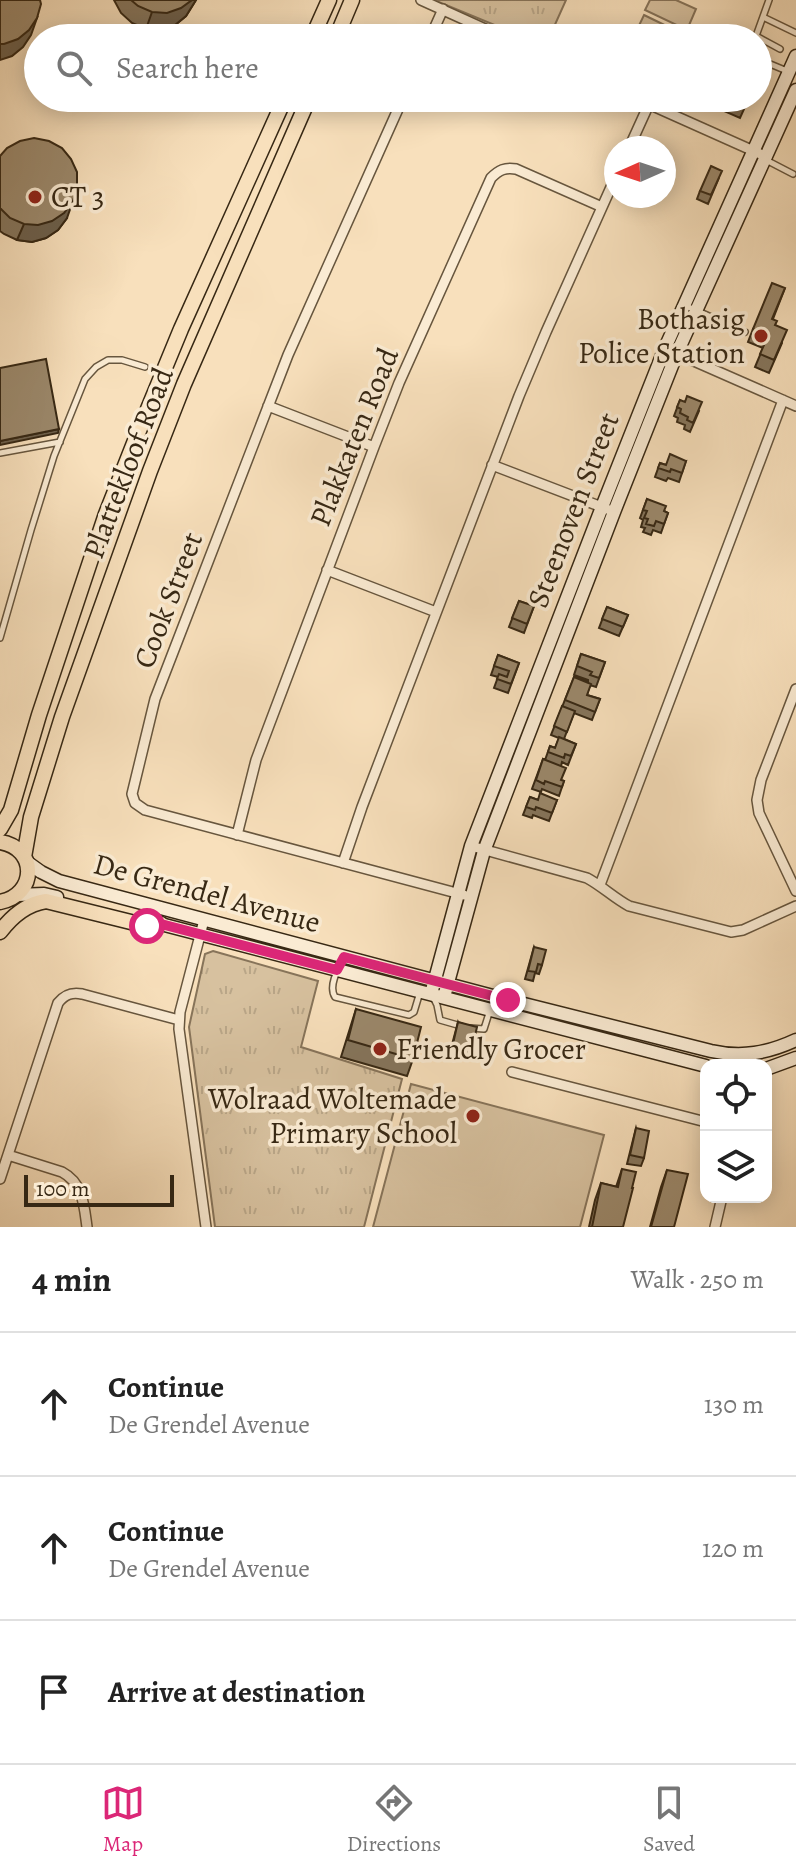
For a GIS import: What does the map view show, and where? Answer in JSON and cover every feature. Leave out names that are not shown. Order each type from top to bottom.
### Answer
[{"type":"main road","points":[[318,24],[329,0]]},
{"type":"main road","points":[[342,24],[352,0]]},
{"type":"main road","name":"Plattekloof Road","points":[[0,829],[11,810],[43,701],[106,514],[187,316],[279,112]]},
{"type":"main road","name":"Plattekloof Road","points":[[6,902],[24,888],[27,880],[31,817],[62,717],[150,471],[184,384],[303,112]]},
{"type":"main road","points":[[0,842],[14,846],[26,859]]},
{"type":"main road","points":[[0,932],[21,911],[46,901],[147,926],[161,924]]},
{"type":"street","points":[[421,0],[475,24]]},
{"type":"street","points":[[436,24],[443,9]]},
{"type":"street","name":"Steenoven Street","points":[[608,510],[762,156],[788,71],[796,56]]},
{"type":"street","name":"Steenoven Street","points":[[433,997],[441,982],[478,848],[608,510],[665,348],[684,305],[796,90]]},
{"type":"street","name":"Cook Street","points":[[397,112],[268,406],[155,699],[132,789],[135,803],[145,810],[464,895]]},
{"type":"street","points":[[634,136],[645,112]]},
{"type":"street","points":[[666,112],[762,156]]},
{"type":"street","name":"Plakkaten Road","points":[[237,835],[256,760],[374,447],[399,383],[491,178],[505,169],[516,169],[602,207]]},
{"type":"street","points":[[343,863],[492,465],[546,332],[604,203]]},
{"type":"street","points":[[665,348],[796,406]]},
{"type":"street","points":[[600,885],[783,400]]},
{"type":"street","points":[[268,406],[374,447]]},
{"type":"street","points":[[492,465],[608,510]]},
{"type":"street","points":[[327,570],[436,612]]},
{"type":"street","points":[[796,689],[761,780],[757,800],[759,813],[796,891]]},
{"type":"street","points":[[478,848],[587,878],[629,906],[726,931],[743,930],[796,906]]},
{"type":"street","name":"De Grendel Avenue","points":[[26,859],[41,872],[59,881],[344,957],[730,1054],[745,1055],[771,1050],[796,1040]]},
{"type":"street","name":"De Grendel Avenue","points":[[6,902],[44,894],[700,1064]]},
{"type":"street","points":[[204,920],[179,1020],[206,1227]]},
{"type":"street","points":[[0,1179],[62,997],[72,993],[82,994],[179,1020]]},
{"type":"street","points":[[756,1059],[771,1050]]},
{"type":"street","points":[[730,1054],[739,1059]]},
{"type":"street","points":[[772,1067],[796,1058]]},
{"type":"street","points":[[512,1072],[700,1120]]},
{"type":"street","points":[[8,1155],[70,1176],[83,1197],[87,1227]]},
{"type":"street","points":[[715,1227],[721,1203]]},
{"type":"lane","points":[[760,24],[769,0]]},
{"type":"lane","points":[[763,17],[796,33]]},
{"type":"lane","points":[[772,45],[780,49]]},
{"type":"lane","points":[[772,65],[788,71]]},
{"type":"lane","points":[[762,156],[793,174]]},
{"type":"lane","points":[[684,305],[745,332]]},
{"type":"lane","points":[[0,638],[54,456],[85,379],[108,360],[122,360],[145,367]]},
{"type":"lane","points":[[0,453],[61,441]]},
{"type":"lane","points":[[344,957],[337,970],[332,992],[337,998],[407,1015],[433,997],[441,1021],[481,1030],[486,1027],[490,1009]]},
{"type":"green space","points":[[434,0],[566,0],[555,24],[492,24]]},
{"type":"green space","points":[[650,0],[676,0],[696,9],[690,24],[674,24],[645,10]]},
{"type":"green space","points":[[644,15],[662,24],[640,24]]},
{"type":"green space","points":[[213,951],[318,981],[301,1047],[402,1079],[364,1227],[215,1227],[189,1027],[205,954]]},
{"type":"green space","name":"Wolraad Woltemade Primary School","points":[[411,1084],[604,1135],[580,1227],[373,1227]]},
{"type":"building","points":[[0,0],[40,0],[37,18],[33,24],[24,24],[24,34],[0,44]]},
{"type":"building","points":[[131,0],[192,0],[167,13],[152,12]]},
{"type":"building","name":"CT 3","points":[[34,138],[62,148],[77,172],[73,201],[64,213],[38,225],[24,224],[10,218],[0,208],[0,156],[20,141]]},
{"type":"building","points":[[711,166],[722,171],[711,195],[700,191]]},
{"type":"building","name":"Bothasig Police Station","points":[[772,283],[785,288],[772,319],[777,321],[775,325],[787,330],[774,360],[760,354],[768,336],[753,329]]},
{"type":"building","points":[[46,359],[59,429],[0,441],[0,368]]},
{"type":"building","points":[[687,396],[702,402],[693,423],[677,407],[680,400],[685,402]]},
{"type":"building","points":[[670,454],[686,461],[682,473],[658,468],[660,463],[666,465]]},
{"type":"building","points":[[647,499],[666,506],[664,511],[668,513],[664,524],[656,521],[654,526],[646,524],[648,519],[644,518],[647,511],[643,510]]},
{"type":"building","points":[[519,601],[534,606],[527,624],[512,618]]},
{"type":"building","points":[[607,607],[628,615],[623,627],[602,619]]},
{"type":"building","points":[[581,654],[605,662],[599,678],[577,666]]},
{"type":"building","points":[[498,655],[519,663],[511,684],[497,679],[499,674],[507,677],[509,671],[494,666]]},
{"type":"building","points":[[574,677],[591,684],[587,695],[600,699],[595,712],[565,700]]},
{"type":"building","points":[[562,706],[575,711],[567,732],[554,726]]},
{"type":"building","points":[[559,737],[576,744],[571,756],[565,754],[564,758],[548,752],[550,746],[555,748]]},
{"type":"building","points":[[543,759],[566,768],[561,780],[564,781],[562,787],[536,780]]},
{"type":"building","points":[[540,793],[557,800],[552,813],[526,807],[530,797],[538,800]]},
{"type":"building","points":[[534,947],[546,950],[542,965],[538,964],[536,972],[528,971]]},
{"type":"building","points":[[356,1009],[421,1027],[413,1059],[348,1040]]},
{"type":"building","points":[[458,1022],[477,1027],[471,1053],[452,1048]]},
{"type":"building","points":[[636,1128],[649,1131],[644,1158],[630,1155]]},
{"type":"building","points":[[622,1169],[636,1172],[623,1227],[592,1227],[601,1183],[618,1187]]},
{"type":"building","points":[[667,1170],[688,1174],[674,1227],[651,1227]]},
{"type":"place","name":"CT 3","points":[[35,197]]},
{"type":"place","name":"Bothasig Police Station","points":[[761,336]]},
{"type":"place","name":"Friendly Grocer","points":[[380,1049]]},
{"type":"place","name":"Wolraad Woltemade Primary School","points":[[473,1116]]},
{"type":"route","points":[[147,926],[161,924],[337,970],[344,957],[508,1000]]}]
